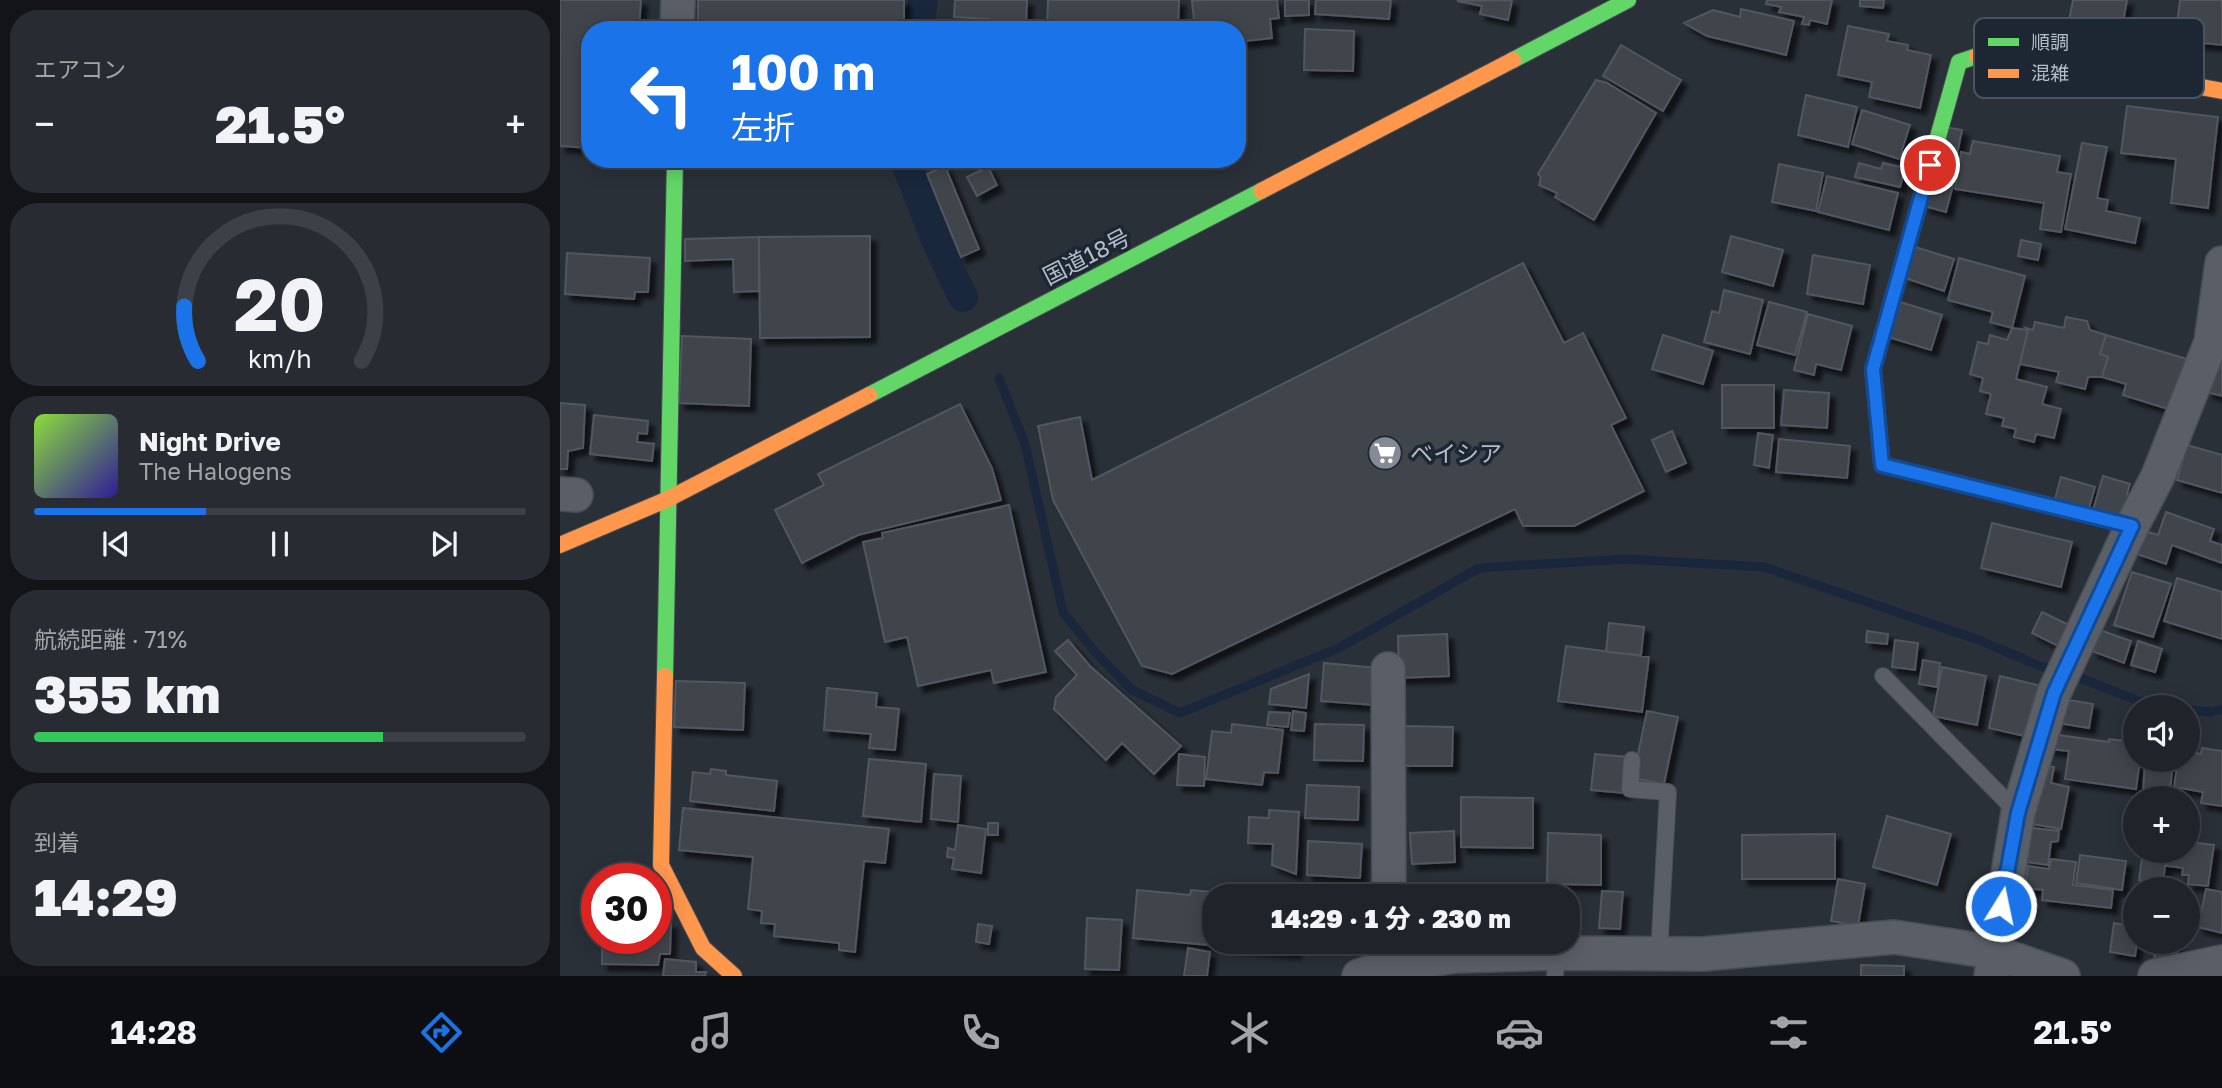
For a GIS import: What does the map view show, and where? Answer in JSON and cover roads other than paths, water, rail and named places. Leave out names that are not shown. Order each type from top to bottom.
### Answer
[{"type":"main road","name":"国道18号","points":[[560,545],[668,499],[1628,0]]},
{"type":"main road","points":[[1974,57],[1959,62],[1873,369],[1882,465],[2132,526]]},
{"type":"main road","points":[[2204,88],[2222,91]]},
{"type":"main road","points":[[675,168],[661,865],[703,948],[734,976]]},
{"type":"street","points":[[677,21],[678,0]]},
{"type":"street","points":[[1992,964],[2018,813],[2054,693],[2067,661],[2158,476],[2216,344],[2222,262]]},
{"type":"street","points":[[1388,669],[1389,884]]},
{"type":"street","points":[[1379,961],[1456,956],[1556,965],[1659,954],[1702,965],[1894,937],[1992,964],[2063,976]]},
{"type":"street","points":[[2154,976],[2222,962]]},
{"type":"lane","points":[[1883,676],[2018,813]]},
{"type":"lane","points":[[1632,760],[1630,789],[1668,792],[1659,954]]},
{"type":"waterway","points":[[920,21],[923,0]]},
{"type":"waterway","points":[[908,168],[936,240],[963,297]]},
{"type":"waterway","points":[[999,378],[1025,444],[1063,612],[1095,652],[1132,690],[1180,713],[1339,648],[1479,568],[1625,559],[1764,567],[1979,640],[2037,665],[2124,695]]},
{"type":"waterway","points":[[2200,711],[2222,709]]},
{"type":"place","name":"ベイシア","points":[[1385,453]]}]
